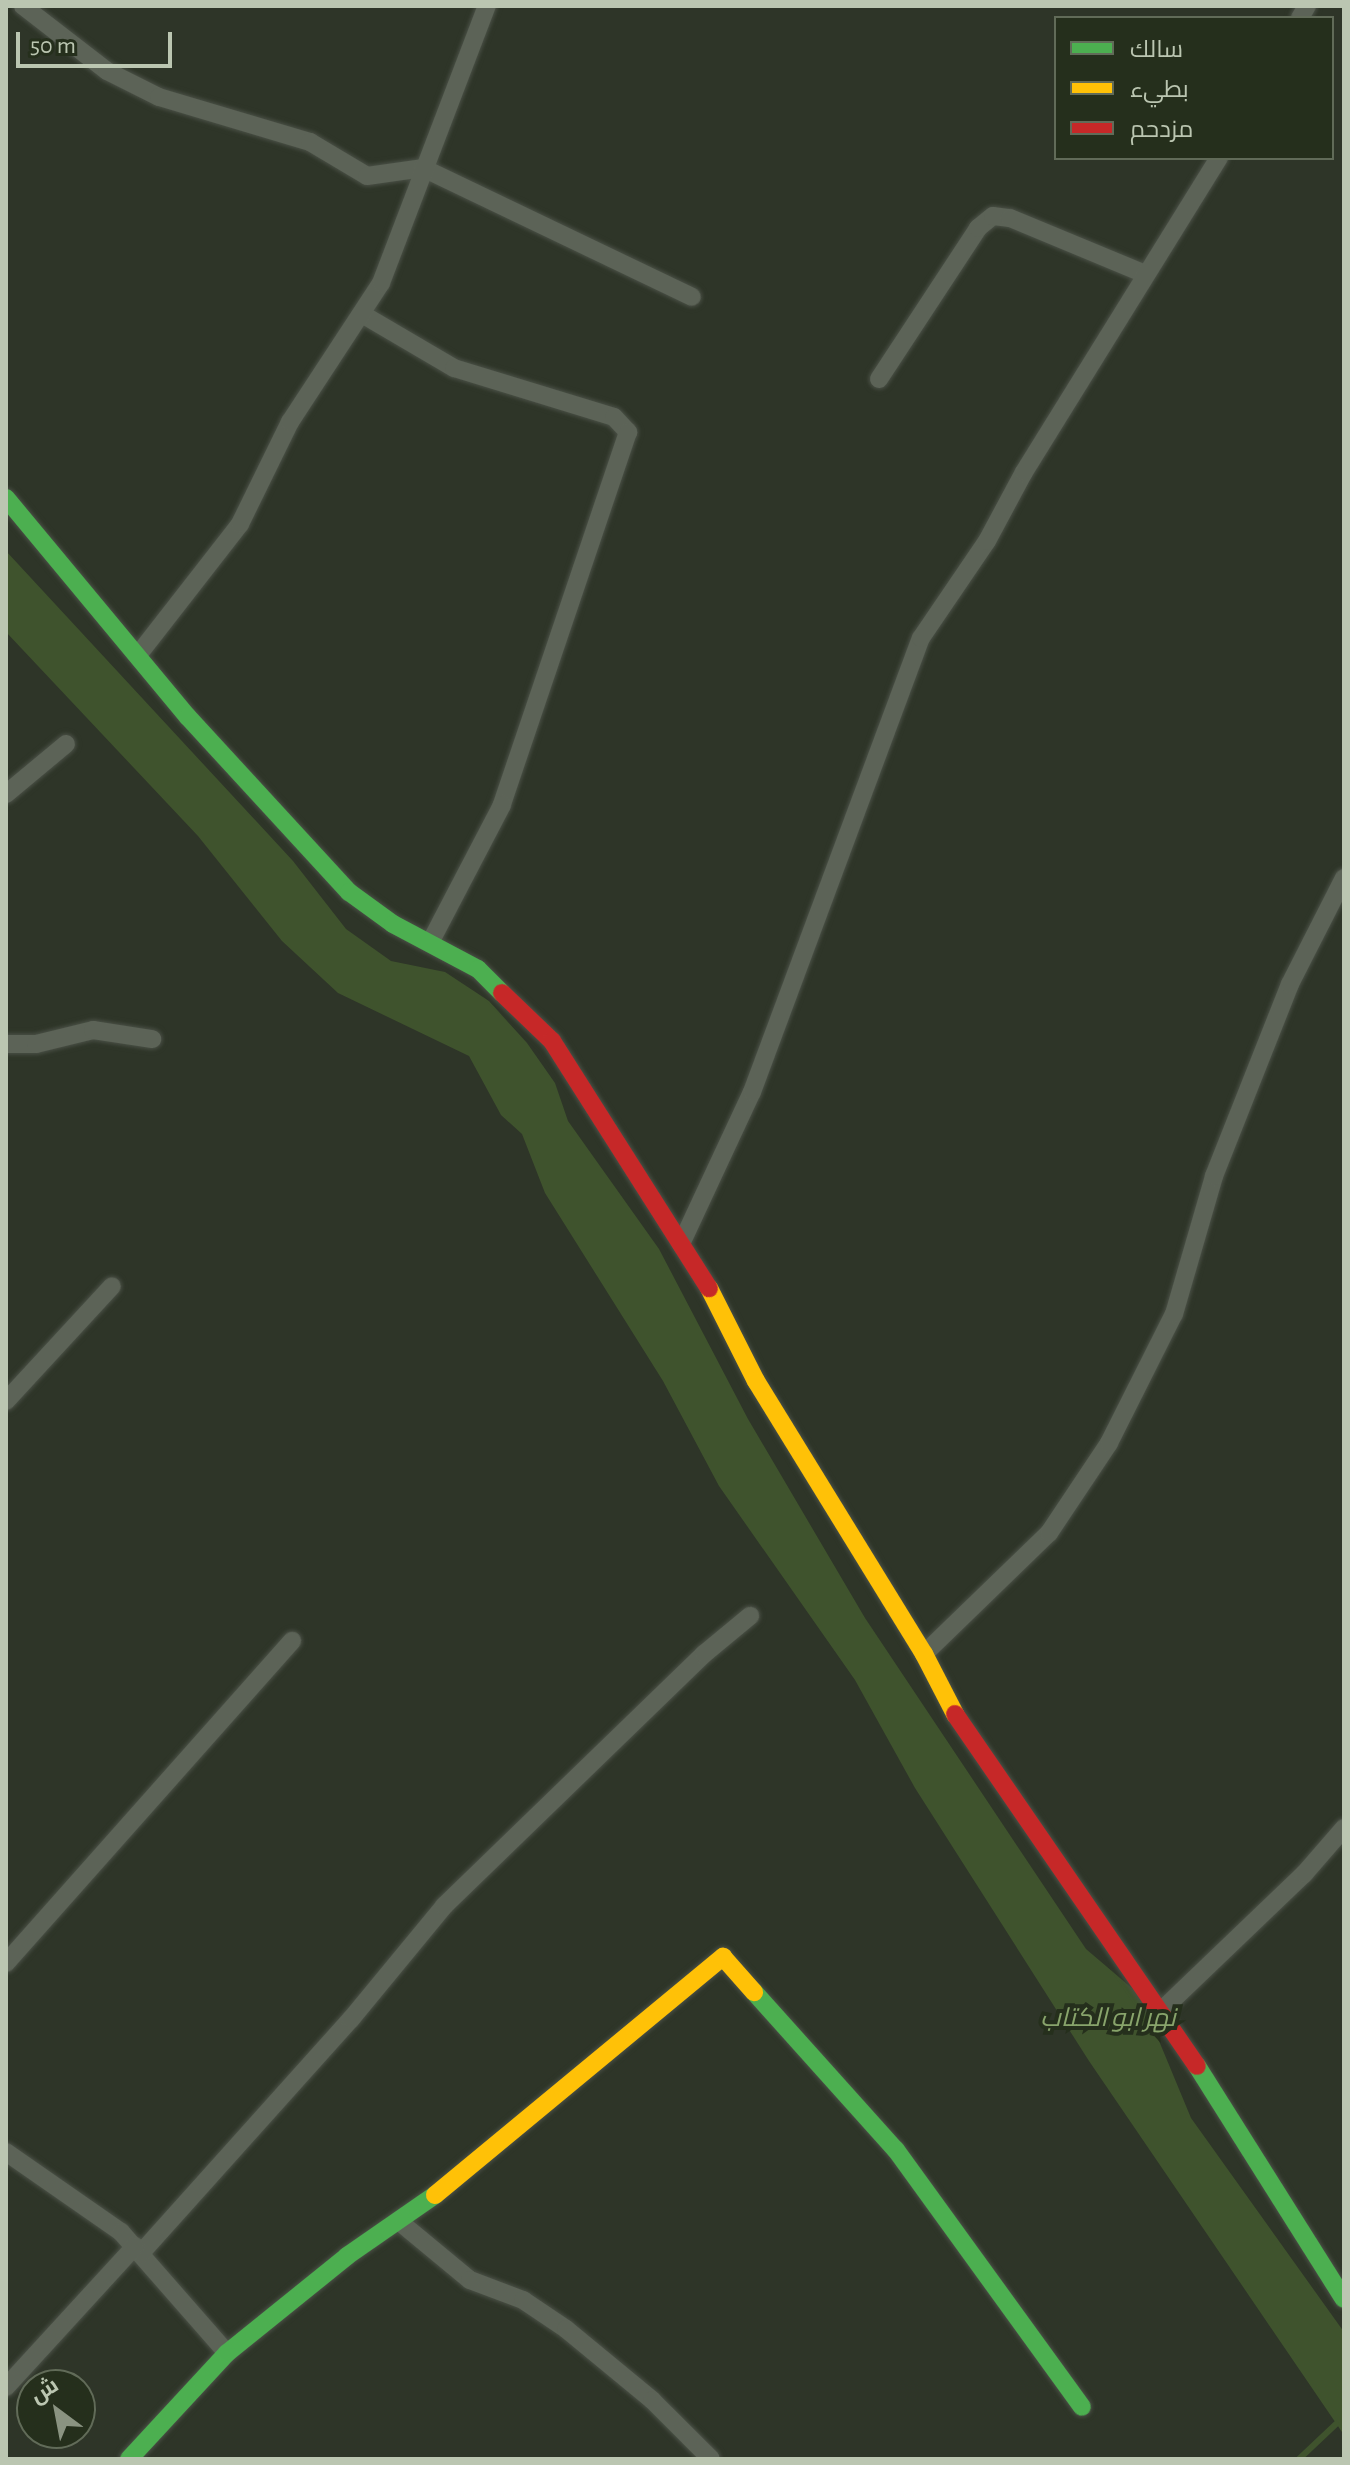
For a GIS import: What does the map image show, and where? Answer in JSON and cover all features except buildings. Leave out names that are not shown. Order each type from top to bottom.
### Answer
[{"type":"street","points":[[23,6],[107,71],[159,97],[310,142],[367,176],[423,168],[692,297]]},
{"type":"street","points":[[138,655],[240,524],[290,422],[381,283],[487,6]]},
{"type":"street","points":[[681,1244],[752,1092],[921,638],[987,541],[1145,274],[1218,160]]},
{"type":"street","points":[[879,379],[978,228],[993,216],[1010,218],[1145,274]]},
{"type":"street","points":[[362,314],[454,368],[614,417],[628,432],[502,805],[431,941]]},
{"type":"street","points":[[6,498],[138,655],[349,892],[393,924],[431,941],[506,991],[552,1041],[681,1244],[756,1381],[924,1654],[940,1693],[1015,1797],[1091,1918],[1162,2010],[1344,2299]]},
{"type":"street","points":[[6,794],[66,744]]},
{"type":"street","points":[[924,1654],[1049,1533],[1109,1443],[1174,1314],[1214,1176],[1290,984],[1344,878]]},
{"type":"street","points":[[6,1044],[36,1044],[93,1030],[152,1039]]},
{"type":"street","points":[[6,1401],[112,1286]]},
{"type":"street","points":[[6,2387],[138,2250],[351,2019],[444,1906],[704,1654],[750,1616]]},
{"type":"street","points":[[6,1963],[292,1641]]},
{"type":"street","points":[[1162,2010],[1304,1874],[1344,1828]]},
{"type":"street","points":[[129,2459],[227,2353],[347,2256],[401,2223],[723,1957],[896,2150],[1082,2407]]},
{"type":"street","points":[[6,2152],[81,2200],[138,2250],[227,2353]]},
{"type":"street","points":[[401,2223],[470,2280],[523,2300],[556,2321],[652,2400],[711,2459]]},
{"type":"water","name":"نهر ابو الكتاب","points":[[6,551],[293,861],[346,929],[391,961],[445,972],[489,1001],[527,1043],[555,1083],[568,1121],[659,1249],[748,1419],[865,1618],[1086,1949],[1140,1995],[1191,2118],[1344,2332],[1344,2435],[1089,2061],[915,1788],[855,1680],[719,1486],[663,1381],[545,1193],[522,1134],[501,1115],[469,1056],[338,993],[282,941],[198,836],[6,632]]},
{"type":"waterway","points":[[1299,2459],[1336,2424]]},
{"type":"traffic: fast","points":[[6,498],[188,717],[349,892],[393,924],[478,969],[502,993]]},
{"type":"traffic: fast","points":[[754,1992],[896,2150],[1082,2407]]},
{"type":"traffic: fast","points":[[1197,2066],[1344,2299]]},
{"type":"traffic: fast","points":[[129,2459],[227,2353],[347,2256],[435,2195]]},
{"type":"traffic: slow","points":[[709,1288],[756,1381],[924,1654],[955,1714]]},
{"type":"traffic: slow","points":[[435,2195],[723,1957],[754,1992]]},
{"type":"traffic: jam","points":[[502,993],[552,1041],[709,1288]]},
{"type":"traffic: jam","points":[[955,1714],[1197,2066]]}]
